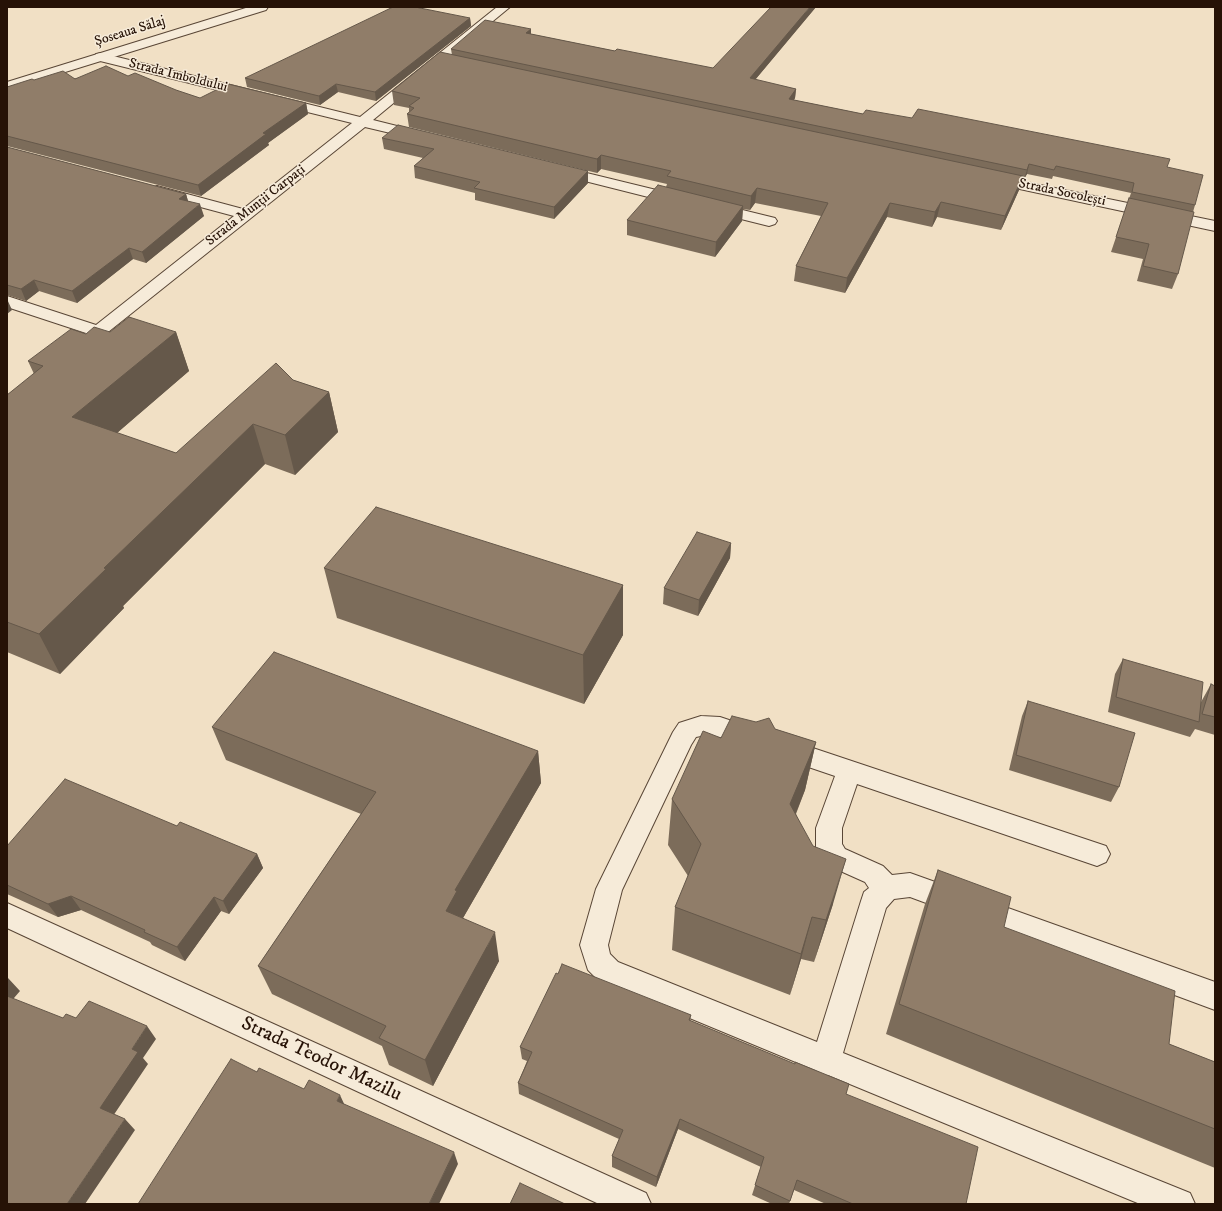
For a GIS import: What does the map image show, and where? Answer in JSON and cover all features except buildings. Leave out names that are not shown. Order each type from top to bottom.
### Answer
[{"type":"street","name":"Șoseaua Sălaj","points":[[7,86],[262,7]]},
{"type":"street","name":"Strada Munții Carpați","points":[[68,356],[440,60],[504,7]]},
{"type":"street","name":"Strada Imboldului","points":[[101,57],[431,139]]},
{"type":"street","points":[[440,60],[455,64]]},
{"type":"street","points":[[546,167],[768,221]]},
{"type":"street","name":"Strada Socolești","points":[[982,176],[1215,226]]},
{"type":"street","points":[[144,187],[245,214]]},
{"type":"street","points":[[7,301],[98,331]]},
{"type":"street","points":[[1097,854],[720,727],[701,726],[688,730],[609,889],[594,945],[598,961],[608,971],[1178,1204]]},
{"type":"street","points":[[849,771],[829,828],[829,847],[836,857],[874,874],[887,888]]},
{"type":"street","points":[[826,1060],[874,901],[887,888],[910,885],[1215,996]]},
{"type":"street","name":"Strada Teodor Mazilu","points":[[7,916],[635,1204]]}]
